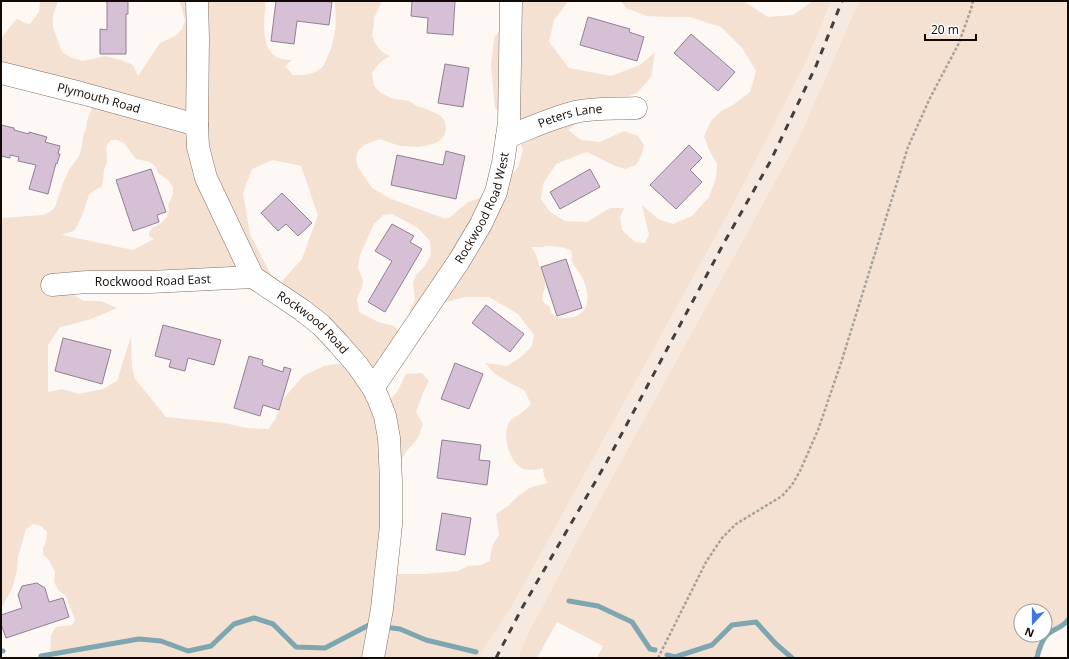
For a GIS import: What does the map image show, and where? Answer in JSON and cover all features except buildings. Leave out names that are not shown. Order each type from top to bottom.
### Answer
[{"type":"street","points":[[197,1],[198,147],[206,178],[253,277]]},
{"type":"street","name":"Rockwood Road West","points":[[373,388],[459,261],[482,224],[496,192],[503,163],[509,123],[511,1]]},
{"type":"street","name":"Plymouth Road","points":[[1,73],[197,125]]},
{"type":"street","name":"Peters Lane","points":[[507,137],[563,116],[581,111],[636,108]]},
{"type":"street","name":"Rockwood Road East","points":[[52,285],[87,282],[150,282],[253,277]]},
{"type":"street","name":"Rockwood Road","points":[[253,277],[302,310],[338,343],[358,366],[373,388],[385,416],[389,438],[391,525],[382,609],[373,658]]},
{"type":"path","points":[[658,658],[706,562],[722,538],[736,524],[782,496],[792,485],[800,471],[818,430],[841,363],[908,147],[930,98],[959,43],[971,9],[972,1]]},
{"type":"shaded area","points":[[40,1],[58,1],[53,16],[53,27],[62,52],[70,57],[82,61],[106,56],[121,60],[133,65],[138,76],[160,43],[175,36],[182,29],[185,20],[178,1],[266,1],[264,31],[267,46],[276,57],[292,60],[285,66],[293,75],[301,75],[310,74],[320,69],[328,55],[336,24],[334,1],[382,1],[374,18],[372,35],[375,43],[382,52],[390,56],[384,59],[372,73],[374,86],[381,93],[391,98],[409,101],[441,116],[445,122],[446,130],[444,136],[438,142],[419,147],[400,146],[380,139],[364,145],[358,151],[356,159],[358,167],[372,188],[389,198],[443,218],[449,218],[468,202],[496,192],[518,167],[523,150],[515,126],[495,108],[491,66],[494,38],[517,1],[567,1],[554,20],[549,42],[569,68],[611,76],[640,65],[655,52],[651,77],[637,93],[595,109],[568,130],[581,140],[600,142],[624,131],[638,136],[644,145],[642,154],[636,165],[625,169],[613,165],[587,152],[556,164],[543,184],[541,199],[550,212],[565,221],[587,222],[610,208],[624,208],[620,218],[622,230],[635,242],[645,243],[649,235],[642,205],[658,219],[673,224],[692,216],[709,197],[716,178],[717,164],[709,150],[704,136],[711,121],[721,111],[733,105],[750,92],[756,71],[743,49],[721,27],[690,17],[647,16],[626,8],[621,1],[743,1],[768,17],[793,15],[813,1],[831,1],[806,62],[733,205],[512,606],[478,658],[50,658],[51,635],[56,627],[72,625],[75,620],[66,596],[59,591],[54,582],[55,572],[49,560],[43,554],[47,532],[41,526],[33,524],[26,529],[18,557],[17,570],[12,589],[1,607],[1,218],[43,215],[50,212],[55,207],[69,170],[79,156],[87,121],[92,108],[90,102],[1,71],[1,39],[17,19],[30,24],[39,12]],"holes":[[[111,140],[117,140],[124,143],[136,159],[150,162],[156,167],[158,173],[168,180],[173,187],[173,194],[168,205],[169,210],[167,217],[161,223],[152,228],[149,233],[149,236],[154,239],[133,250],[62,235],[74,230],[81,218],[89,194],[102,186],[104,170],[107,162],[106,147]],[[273,160],[301,166],[318,215],[302,259],[283,280],[281,295],[357,366],[337,364],[324,366],[303,376],[284,398],[275,420],[268,429],[247,428],[224,423],[166,417],[135,379],[132,368],[131,336],[117,381],[103,389],[79,394],[62,389],[48,392],[48,345],[60,327],[75,324],[117,308],[101,301],[83,301],[71,293],[272,277],[250,234],[243,193],[252,169]],[[392,214],[418,228],[430,241],[431,255],[424,267],[416,275],[413,283],[415,300],[410,309],[409,317],[440,304],[465,297],[489,297],[518,314],[534,335],[532,346],[521,357],[507,366],[485,363],[495,374],[524,390],[531,404],[510,421],[506,433],[508,448],[514,461],[524,469],[536,470],[543,468],[544,476],[548,483],[531,487],[496,514],[499,535],[492,547],[490,561],[481,565],[468,566],[458,571],[426,574],[386,574],[391,481],[405,453],[418,438],[423,424],[416,412],[429,381],[422,373],[406,374],[397,392],[388,402],[382,383],[402,334],[394,326],[378,322],[359,312],[357,299],[363,281],[358,267],[360,255],[374,224],[383,215]],[[556,246],[571,250],[572,262],[583,279],[587,297],[584,310],[577,316],[565,318],[557,317],[551,313],[550,307],[546,305],[542,299],[545,288],[544,281],[536,254],[531,247]]]},
{"type":"shaded area","points":[[831,1],[859,1],[798,140],[572,550],[528,633],[519,658],[478,658],[512,606],[733,205],[806,62]]},
{"type":"shaded area","points":[[859,1],[1068,1],[1068,622],[1060,630],[1053,632],[1053,603],[1013,603],[1013,643],[1045,643],[1040,658],[597,658],[603,646],[557,622],[537,658],[518,658],[528,633],[572,550],[798,140]]},
{"type":"waterway","points":[[569,601],[598,606],[632,622],[650,649],[655,650]]},
{"type":"waterway","points":[[41,656],[139,639],[161,641],[188,651],[211,646],[234,624],[254,618],[273,624],[296,647],[325,648],[369,625]]},
{"type":"waterway","points":[[1037,658],[1040,646],[1045,637],[1068,620]]},
{"type":"waterway","points":[[667,655],[675,657],[712,645],[732,625],[756,622],[776,644],[792,658]]},
{"type":"waterway","points":[[392,628],[400,629],[426,640],[476,652]]},
{"type":"railway","points":[[496,658],[522,608],[605,465],[725,241],[770,162],[816,66],[842,1]]}]
